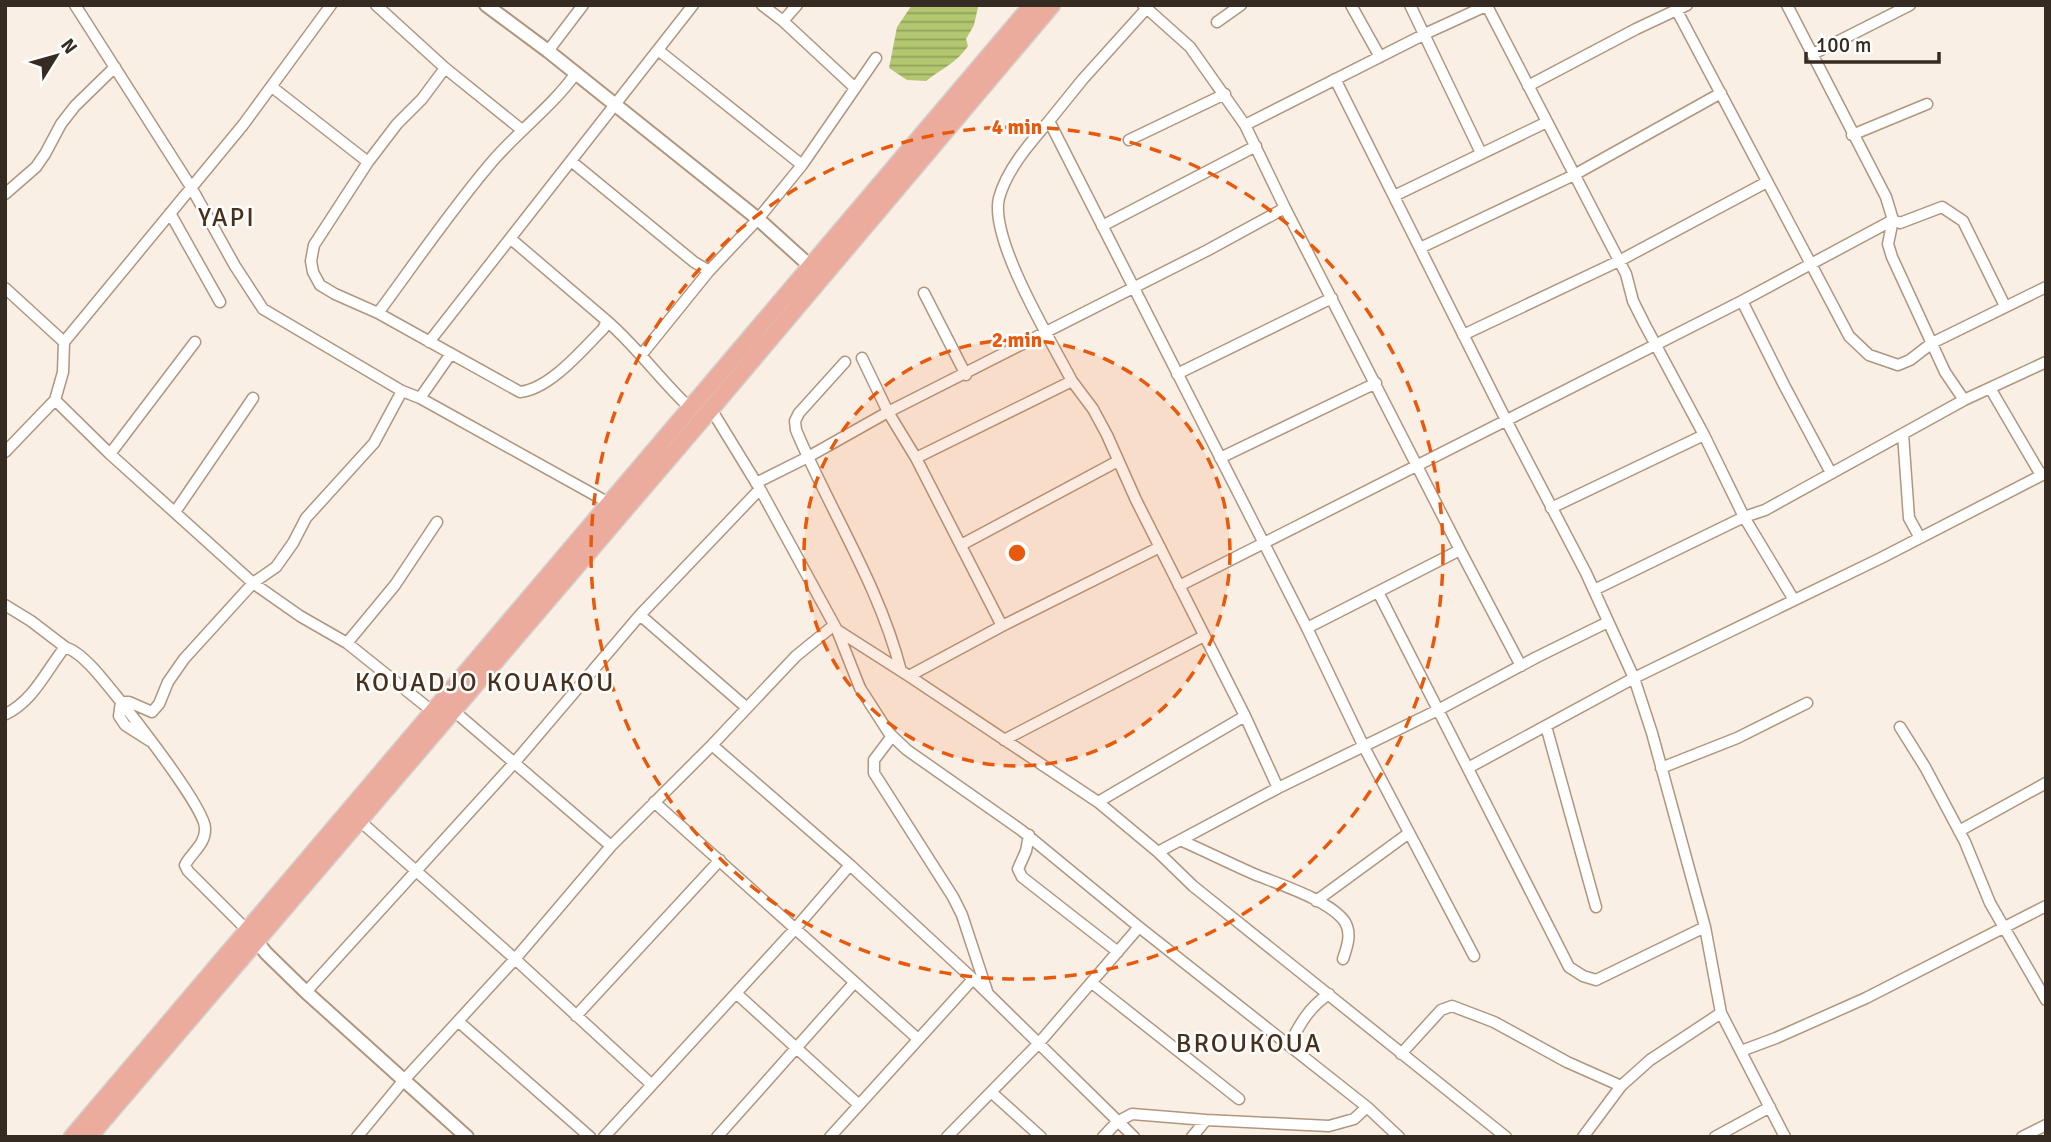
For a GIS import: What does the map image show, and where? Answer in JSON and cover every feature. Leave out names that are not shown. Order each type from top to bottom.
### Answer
[{"type":"main road","points":[[89,1137],[253,937],[432,711],[1032,5]]},
{"type":"main road","points":[[72,1137],[360,821],[1052,5]]},
{"type":"street","points":[[75,5],[191,187],[235,266],[263,309],[402,391],[420,398],[609,503]]},
{"type":"street","points":[[5,452],[55,400],[63,372],[64,342],[272,87],[331,5]]},
{"type":"street","points":[[376,5],[445,68],[522,130]]},
{"type":"street","points":[[486,5],[548,51],[758,219],[810,266]]},
{"type":"street","points":[[548,51],[583,5]]},
{"type":"street","points":[[429,342],[693,5]]},
{"type":"street","points":[[762,5],[854,87]]},
{"type":"street","points":[[783,22],[797,5]]},
{"type":"street","points":[[1217,22],[1241,5]]},
{"type":"street","points":[[1351,5],[1380,57]]},
{"type":"street","points":[[1410,5],[1482,153]]},
{"type":"street","points":[[1528,86],[1687,5]]},
{"type":"street","points":[[1787,5],[1886,197],[1893,219],[1888,244],[1945,372],[1964,400]]},
{"type":"street","points":[[1813,54],[1910,5]]},
{"type":"street","points":[[1245,125],[1425,34],[1487,6],[1626,274],[1633,301],[1744,517],[1794,600]]},
{"type":"street","points":[[1278,788],[1093,409],[1072,381],[1015,271],[999,222],[999,198],[1014,167],[1083,79],[1145,7],[1190,47],[1245,125],[1521,666]]},
{"type":"street","points":[[1676,9],[1849,336],[1869,355],[1899,365],[1932,343],[2046,287]]},
{"type":"street","points":[[658,50],[802,165]]},
{"type":"street","points":[[642,354],[709,271],[758,219],[802,165],[876,58]]},
{"type":"street","points":[[5,194],[36,167],[75,106],[115,67]]},
{"type":"street","points":[[445,68],[422,100],[397,124],[368,162],[314,245],[311,261],[320,285],[378,313],[512,390],[520,392],[540,386],[559,371],[603,329],[607,321]]},
{"type":"street","points":[[378,313],[477,181],[522,130],[558,97],[576,74]]},
{"type":"street","points":[[1335,79],[1594,590],[1634,678],[1705,927],[1721,1013],[1785,1137]]},
{"type":"street","points":[[272,87],[368,162]]},
{"type":"street","points":[[1420,248],[1574,175],[1720,93]]},
{"type":"street","points":[[1129,140],[1225,94]]},
{"type":"street","points":[[1853,135],[1927,104]]},
{"type":"street","points":[[1049,121],[1264,542],[1364,747],[1474,956]]},
{"type":"street","points":[[1394,196],[1547,122]]},
{"type":"street","points":[[1102,226],[1256,146]]},
{"type":"street","points":[[571,161],[694,262],[709,271]]},
{"type":"street","points":[[1463,335],[1619,261],[1767,181]]},
{"type":"street","points":[[1893,219],[1900,223],[1942,207],[1956,215],[1968,229],[2004,306]]},
{"type":"street","points":[[306,992],[417,872],[640,615],[758,486],[888,412],[966,375],[1285,208]]},
{"type":"street","points":[[170,213],[220,302]]},
{"type":"street","points":[[1179,586],[1742,301],[1893,219]]},
{"type":"street","points":[[511,239],[642,354],[690,408]]},
{"type":"street","points":[[5,288],[64,342]]},
{"type":"street","points":[[924,293],[966,375]]},
{"type":"street","points":[[1177,374],[1332,298]]},
{"type":"street","points":[[1742,301],[1831,473]]},
{"type":"street","points":[[110,454],[195,342]]},
{"type":"street","points":[[420,398],[450,355]]},
{"type":"street","points":[[862,358],[1002,626]]},
{"type":"street","points":[[845,362],[799,413],[795,421],[796,430],[868,579],[905,673]]},
{"type":"street","points":[[1594,590],[1744,517],[1765,510],[1964,400],[2046,362]]},
{"type":"street","points":[[916,458],[1072,381]]},
{"type":"street","points":[[1220,458],[1376,383]]},
{"type":"street","points":[[1468,768],[1634,678],[1920,538],[2043,474],[1990,388]]},
{"type":"street","points":[[121,702],[129,702],[152,712],[159,704],[167,682],[184,659],[253,583],[276,567],[306,518],[374,443],[402,391]]},
{"type":"street","points":[[175,512],[253,398]]},
{"type":"street","points":[[55,400],[110,454],[253,583],[347,643],[432,711]]},
{"type":"street","points":[[711,409],[758,486],[835,628],[860,688],[874,713],[892,736],[906,750],[1029,835],[1139,927],[1367,1107],[1399,1137]]},
{"type":"street","points":[[1903,434],[1909,518],[1920,538]]},
{"type":"street","points":[[1551,508],[1704,435]]},
{"type":"street","points":[[961,545],[1118,461]]},
{"type":"street","points":[[347,643],[394,585],[437,523]]},
{"type":"street","points":[[905,673],[1160,547]]},
{"type":"street","points":[[1307,628],[1460,550]]},
{"type":"street","points":[[1378,592],[1569,967],[1583,976],[1597,980],[1705,927]]},
{"type":"street","points":[[5,605],[65,647],[74,650],[92,667],[177,776],[204,818],[204,841],[185,865],[188,871],[306,992],[467,1137]]},
{"type":"street","points":[[640,615],[747,708]]},
{"type":"street","points":[[1157,852],[1608,622]]},
{"type":"street","points":[[835,628],[1098,802],[1193,886],[1506,1137]]},
{"type":"street","points":[[357,1137],[611,846],[801,651],[835,628]]},
{"type":"street","points":[[1004,740],[1204,636]]},
{"type":"street","points":[[5,714],[17,708],[36,689],[65,647]]},
{"type":"street","points":[[1661,768],[1737,738],[1807,703]]},
{"type":"street","points":[[454,711],[611,846]]},
{"type":"street","points":[[1098,802],[1245,716]]},
{"type":"street","points":[[1546,726],[1596,907]]},
{"type":"street","points":[[1900,727],[1959,831],[1990,903],[2046,1000]]},
{"type":"street","points":[[892,736],[874,760],[874,773],[953,897],[962,915],[988,994]]},
{"type":"street","points":[[712,745],[850,865],[973,979],[1134,1137]]},
{"type":"street","points":[[1959,831],[2046,783]]},
{"type":"street","points":[[654,802],[918,1039]]},
{"type":"street","points":[[360,821],[651,1084]]},
{"type":"street","points":[[1316,901],[1409,832]]},
{"type":"street","points":[[1029,835],[1026,850],[1017,869],[1022,877],[1118,951]]},
{"type":"street","points":[[1180,840],[1257,876],[1294,889],[1344,920],[1349,931],[1349,942],[1343,959]]},
{"type":"street","points":[[576,1016],[719,860]]},
{"type":"street","points":[[604,1137],[850,865]]},
{"type":"street","points":[[1741,1051],[1866,998],[2046,906]]},
{"type":"street","points":[[947,1137],[1038,1043],[1139,927]]},
{"type":"street","points":[[830,1137],[973,979]]},
{"type":"street","points":[[717,1137],[854,983]]},
{"type":"street","points":[[1092,983],[1239,1099]]},
{"type":"street","points":[[736,993],[858,1104]]},
{"type":"street","points":[[1289,1045],[1307,1013],[1329,994]]},
{"type":"street","points":[[1401,1054],[1441,1010],[1452,1006],[1494,1022],[1567,1062],[1621,1086]]},
{"type":"street","points":[[1583,1137],[1621,1086],[1663,1049],[1721,1013]]},
{"type":"street","points":[[459,1022],[590,1137]]},
{"type":"street","points":[[991,1092],[1041,1137]]},
{"type":"street","points":[[1103,1137],[1117,1122],[1132,1114],[1206,1121],[1329,1126],[1354,1119],[1367,1107]]},
{"type":"street","points":[[1715,1137],[1770,1107]]},
{"type":"street","points":[[1192,1137],[1206,1121]]},
{"type":"street","points":[[2022,1137],[2046,1125]]},
{"type":"street","points":[[1321,1137],[1329,1126]]},
{"type":"shaded area","points":[[912,5],[978,5],[974,25],[966,39],[968,46],[964,52],[926,81],[907,80],[889,68],[897,27]]},
{"type":"district","name":"YAPI","points":[[227,217]]},
{"type":"district","name":"KOUADJO KOUAKOU","points":[[485,682]]},
{"type":"district","name":"BROUKOUA","points":[[1249,1043]]}]
